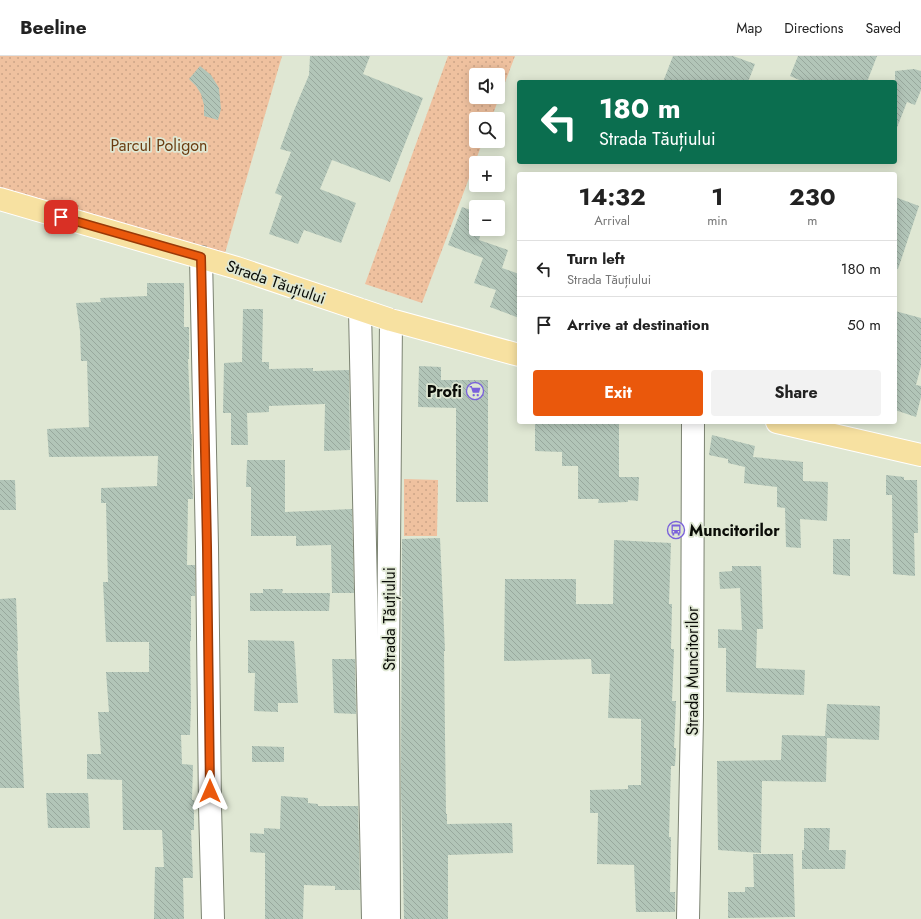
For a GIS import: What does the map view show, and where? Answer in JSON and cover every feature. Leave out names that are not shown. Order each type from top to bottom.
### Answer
[{"type":"main road","name":"Strada Tăuțiului","points":[[0,199],[237,268],[391,320],[517,354]]},
{"type":"main road","points":[[786,424],[921,455]]},
{"type":"street","points":[[201,257],[213,919]]},
{"type":"street","points":[[360,310],[373,919]]},
{"type":"street","name":"Strada Tăuțiului","points":[[390,919],[388,661],[391,320]]},
{"type":"street","name":"Strada Muncitorilor","points":[[688,919],[692,717],[694,424]]},
{"type":"green space","name":"Parcul Poligon","points":[[0,56],[282,56],[225,253],[0,191]]},
{"type":"green space","points":[[448,56],[515,56],[505,82],[505,68],[469,68],[469,104],[497,104],[494,112],[469,112],[469,148],[480,148],[477,156],[469,156],[469,178],[422,303],[365,284]]},
{"type":"green space","points":[[404,479],[438,480],[437,536],[404,536]]},
{"type":"building","points":[[310,56],[370,56],[363,74],[423,98],[390,182],[332,160],[320,189],[356,203],[341,243],[304,230],[298,244],[269,234],[282,196],[275,193],[291,152],[280,149],[309,75]]},
{"type":"building","points":[[673,56],[733,56],[755,64],[749,80],[664,80]]},
{"type":"building","points":[[798,56],[877,56],[868,80],[799,80],[790,76]]},
{"type":"building","points":[[200,66],[211,75],[219,88],[221,109],[218,120],[204,116],[204,105],[201,94],[189,79]]},
{"type":"building","points":[[914,69],[921,71],[921,90],[915,105],[907,102],[897,127],[897,80],[895,80],[895,71]]},
{"type":"building","points":[[897,198],[919,206],[897,269]]},
{"type":"building","points":[[462,207],[469,210],[469,236],[480,236],[479,240],[508,250],[502,268],[517,273],[517,317],[490,307],[496,290],[474,283],[483,258],[448,245]]},
{"type":"building","points":[[147,283],[184,283],[184,327],[189,327],[188,359],[192,434],[191,475],[193,499],[188,499],[187,565],[195,565],[195,596],[191,596],[190,735],[181,735],[182,764],[193,765],[192,800],[194,800],[194,830],[191,830],[193,878],[183,878],[184,919],[154,919],[155,867],[164,867],[162,830],[123,830],[122,780],[87,779],[87,754],[101,754],[98,712],[109,712],[106,672],[149,672],[149,642],[106,642],[103,582],[108,582],[106,503],[101,503],[101,488],[157,486],[158,456],[49,457],[47,429],[89,427],[87,361],[81,361],[80,331],[76,303],[101,302],[100,298],[147,296]]},
{"type":"building","points":[[243,309],[263,309],[262,362],[269,362],[269,369],[313,368],[313,371],[349,370],[350,450],[324,451],[325,404],[269,406],[269,412],[247,413],[248,445],[231,445],[231,413],[223,413],[224,363],[242,362]]},
{"type":"building","points":[[897,312],[921,318],[921,366],[916,385],[921,386],[921,397],[916,417],[897,411]]},
{"type":"building","points":[[419,366],[441,367],[441,380],[488,380],[488,502],[456,502],[456,408],[418,407]]},
{"type":"building","points":[[535,424],[619,424],[619,477],[639,477],[638,501],[628,500],[628,502],[598,503],[599,499],[578,499],[578,466],[562,466],[562,452],[535,451]]},
{"type":"building","points":[[712,435],[755,446],[753,457],[803,462],[803,481],[828,482],[827,521],[800,519],[801,548],[786,547],[785,508],[777,507],[777,487],[744,483],[745,467],[728,463],[728,459],[709,455]]},
{"type":"building","points":[[247,460],[285,460],[285,512],[352,509],[354,593],[332,593],[331,545],[296,546],[296,536],[251,536],[251,487],[246,487]]},
{"type":"building","points":[[886,475],[904,477],[904,480],[917,480],[918,533],[914,533],[915,576],[893,574],[892,495],[886,495]]},
{"type":"building","points":[[0,480],[15,480],[16,510],[0,510]]},
{"type":"building","points":[[440,538],[445,651],[447,824],[512,823],[513,853],[448,855],[448,919],[404,919],[401,787],[402,539]]},
{"type":"building","points":[[833,539],[850,539],[850,576],[833,574]]},
{"type":"building","points":[[614,540],[671,543],[669,604],[672,604],[671,649],[674,649],[672,701],[676,701],[674,748],[676,748],[675,766],[671,766],[669,837],[671,837],[670,892],[675,892],[675,912],[636,912],[634,865],[597,864],[598,813],[590,813],[590,790],[628,789],[628,785],[641,785],[641,719],[608,718],[610,674],[592,674],[591,659],[504,661],[505,579],[576,579],[576,604],[613,604]]},
{"type":"building","points":[[732,566],[761,566],[763,629],[757,629],[756,668],[805,670],[804,695],[726,692],[726,648],[718,648],[718,629],[742,630],[740,588],[720,589],[719,572],[732,571]]},
{"type":"building","points":[[263,589],[283,589],[282,593],[330,593],[329,611],[250,611],[250,593],[263,593]]},
{"type":"building","points":[[16,598],[17,651],[24,788],[0,788],[0,599]]},
{"type":"building","points":[[248,640],[294,641],[298,703],[278,703],[278,712],[254,711],[255,673],[248,673]]},
{"type":"building","points":[[332,659],[355,659],[356,714],[334,713]]},
{"type":"building","points":[[827,704],[880,706],[879,740],[827,738],[826,782],[762,781],[761,853],[718,850],[717,761],[781,760],[782,735],[825,736]]},
{"type":"building","points":[[252,746],[284,747],[284,762],[252,762]]},
{"type":"building","points":[[46,793],[88,793],[90,828],[48,828]]},
{"type":"building","points":[[281,796],[308,798],[308,803],[318,804],[318,806],[358,806],[360,890],[335,890],[335,886],[304,885],[303,919],[265,919],[265,853],[250,852],[250,833],[264,834],[264,828],[280,829]]},
{"type":"building","points":[[804,828],[830,828],[829,850],[846,850],[845,869],[802,869]]},
{"type":"building","points":[[753,854],[793,854],[795,917],[728,918],[728,892],[745,892],[745,887],[754,887]]},
{"type":"place","name":"Profi","points":[[475,391]]},
{"type":"place","name":"Muncitorilor","points":[[676,530]]},
{"type":"route","points":[[61,217],[201,257],[204,357],[210,791]]}]
